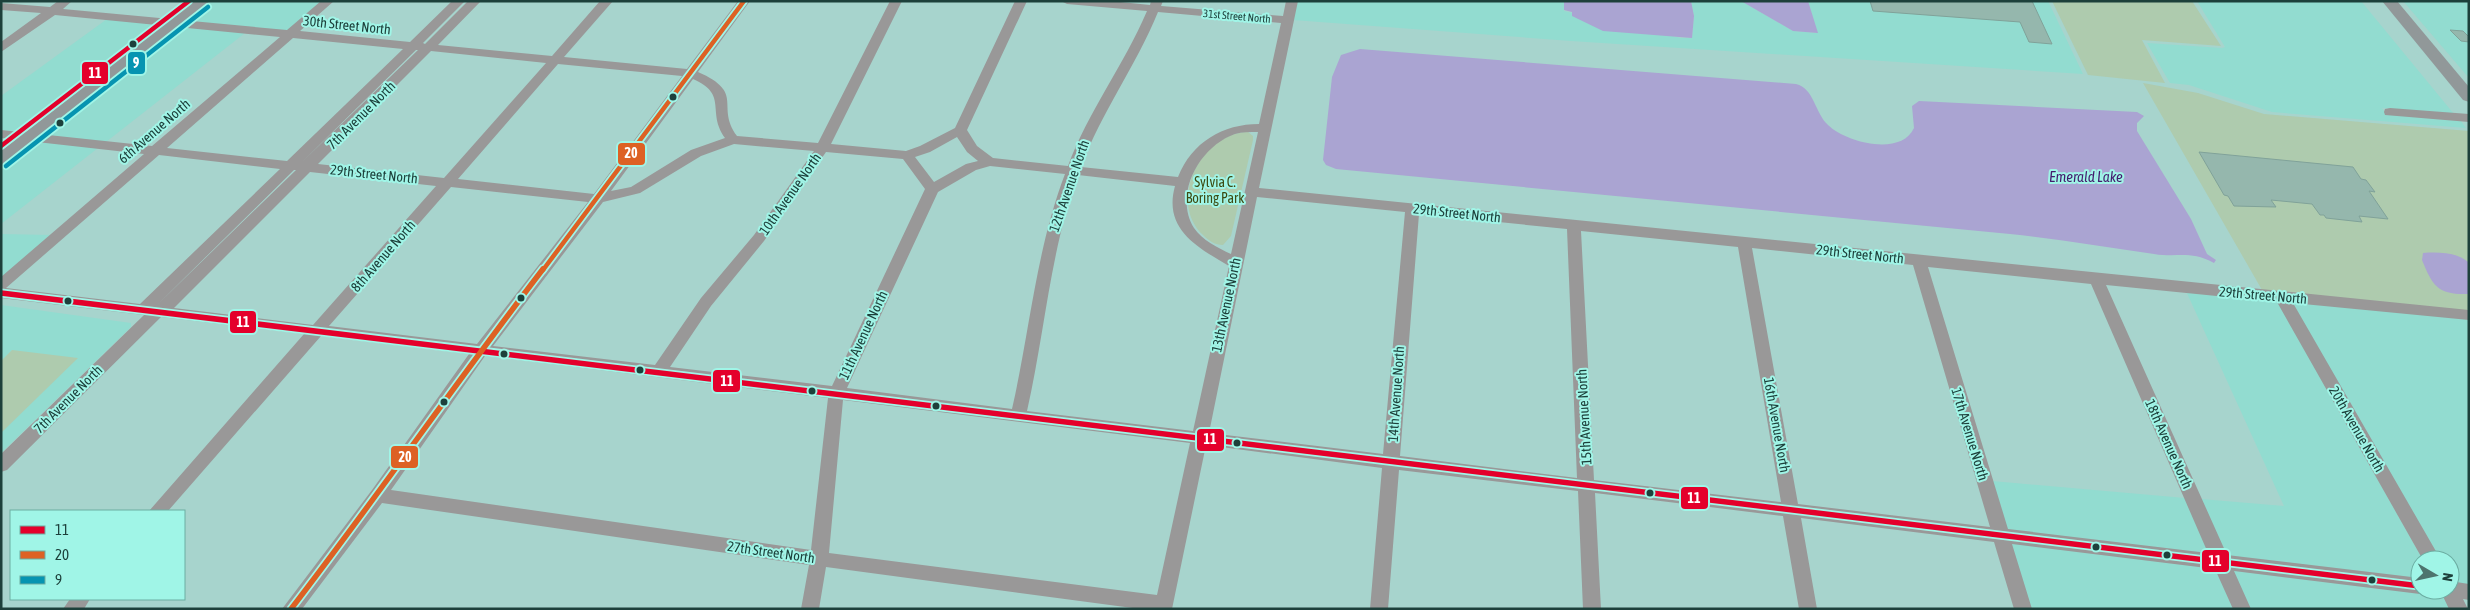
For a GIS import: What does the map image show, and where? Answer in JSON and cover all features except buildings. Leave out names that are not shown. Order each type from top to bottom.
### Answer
[{"type":"main road","points":[[169,22],[189,1]]},
{"type":"main road","points":[[1,146],[169,22],[203,1]]},
{"type":"main road","points":[[2389,1],[2469,98]]},
{"type":"main road","points":[[1,160],[16,136]]},
{"type":"street","points":[[1,48],[66,1]]},
{"type":"street","name":"6th Avenue North","points":[[1,285],[328,1]]},
{"type":"street","name":"7th Avenue North","points":[[154,312],[291,165],[459,1]]},
{"type":"street","name":"7th Avenue North","points":[[1,465],[154,312],[308,167],[475,1]]},
{"type":"street","name":"8th Avenue North","points":[[159,510],[607,1]]},
{"type":"street","points":[[291,609],[378,495],[480,351],[598,199],[744,1]]},
{"type":"street","name":"10th Avenue North","points":[[659,371],[706,302],[784,206],[823,147],[896,1]]},
{"type":"street","points":[[990,162],[976,154],[964,142],[960,130],[1021,1]]},
{"type":"street","name":"31st Street North","points":[[1067,1],[1156,5],[1288,20]]},
{"type":"street","name":"13th Avenue North","points":[[1164,606],[1292,1]]},
{"type":"street","name":"12th Avenue North","points":[[1018,416],[1038,326],[1047,257],[1059,208],[1084,140],[1140,41],[1156,5]]},
{"type":"street","name":"30th Street North","points":[[1,6],[690,73]]},
{"type":"street","points":[[690,73],[710,82],[720,92],[721,120],[725,130],[733,140]]},
{"type":"street","points":[[2390,112],[2469,118]]},
{"type":"street","points":[[1236,263],[1201,242],[1188,230],[1181,214],[1182,182],[1193,161],[1215,138],[1227,132],[1243,128],[1264,128]]},
{"type":"street","name":"29th Street North","points":[[16,136],[598,199],[635,190],[696,153],[733,140],[907,155],[925,149],[960,130]]},
{"type":"street","points":[[907,155],[932,189],[971,167],[990,162],[1182,182]]},
{"type":"street","name":"11th Avenue North","points":[[810,609],[819,559],[836,394],[932,189]]},
{"type":"street","name":"29th Street North","points":[[1251,192],[1918,259],[2096,279],[2469,315]]},
{"type":"street","name":"14th Avenue North","points":[[1379,609],[1412,209]]},
{"type":"street","name":"15th Avenue North","points":[[1574,224],[1592,609]]},
{"type":"street","name":"16th Avenue North","points":[[1744,242],[1808,609]]},
{"type":"street","name":"17th Avenue North","points":[[1918,259],[2023,609]]},
{"type":"street","name":"18th Avenue North","points":[[2096,279],[2242,609]]},
{"type":"street","points":[[1,293],[659,371],[1391,462],[2410,585]]},
{"type":"street","name":"20th Avenue North","points":[[2282,297],[2426,550]]},
{"type":"street","name":"27th Street North","points":[[378,495],[819,559],[1164,606]]},
{"type":"shaded area","points":[[208,1],[323,1],[289,31],[184,21]]},
{"type":"shaded area","points":[[1297,1],[1564,1],[1564,11],[1681,38],[1692,38],[1694,16],[1691,1],[1741,1],[1793,31],[1817,33],[1808,1],[2048,1],[2083,74],[1571,41],[1293,20]]},
{"type":"shaded area","points":[[2197,1],[2361,1],[2454,114],[2382,108],[2386,114],[2460,120],[2466,128],[2272,112],[2189,85],[2170,83],[2147,43],[2225,47]]},
{"type":"shaded area","points":[[2403,1],[2469,1],[2469,78]]},
{"type":"shaded area","points":[[107,19],[155,24],[14,132],[1,130],[1,96]]},
{"type":"shaded area","points":[[177,26],[245,33],[106,142],[39,135]]},
{"type":"shaded area","points":[[31,141],[98,148],[1,224],[1,164]]},
{"type":"shaded area","points":[[1,234],[52,235],[1,279]]},
{"type":"shaded area","points":[[2186,291],[2277,300],[2417,550],[2410,550],[2410,579],[2227,557],[2201,499],[2284,506]]},
{"type":"shaded area","points":[[2291,301],[2466,319],[2469,322],[2469,586],[2460,585],[2460,550],[2434,550]]},
{"type":"shaded area","points":[[1,305],[131,323],[131,327],[1,453]]},
{"type":"shaded area","points":[[1992,481],[2185,498],[2210,555],[2007,530]]},
{"type":"shaded area","points":[[2010,542],[2215,567],[2233,609],[2031,609]]},
{"type":"shaded area","points":[[2232,569],[2410,590],[2410,600],[2446,600],[2451,609],[2250,609]]},
{"type":"green space","points":[[2052,1],[2192,1],[2221,46],[2142,40],[2165,83],[2088,75]]},
{"type":"green space","points":[[2143,83],[2198,93],[2264,114],[2469,131],[2469,311],[2262,290]]},
{"type":"green space","name":"Sylvia C. Boring Park","points":[[1248,132],[1253,136],[1253,140],[1231,236],[1223,245],[1217,244],[1205,237],[1193,221],[1188,205],[1189,188],[1194,171],[1204,156],[1216,144],[1231,135]]},
{"type":"green space","points":[[12,350],[78,358],[1,433],[1,361]]},
{"type":"water","points":[[1564,1],[1691,1],[1694,16],[1692,38],[1603,31],[1572,16],[1572,12],[1564,10]]},
{"type":"water","points":[[1741,1],[1808,1],[1818,33],[1793,31]]},
{"type":"water","name":"Emerald Lake","points":[[1360,49],[1796,84],[1807,90],[1828,125],[1847,137],[1872,144],[1897,142],[1907,137],[1914,128],[1912,106],[1919,101],[2137,112],[2144,116],[2137,123],[2137,131],[2191,219],[2207,254],[2216,260],[2214,263],[2191,255],[2154,254],[2010,234],[1336,169],[1326,165],[1323,160],[1332,77],[1341,55]]},
{"type":"water","points":[[2423,253],[2454,255],[2469,263],[2469,294],[2450,293],[2438,288],[2422,260]]},
{"type":"transit line","name":"11","points":[[1,146],[189,1]]},
{"type":"transit line","name":"20","points":[[291,609],[378,495],[480,351],[598,199],[744,1]]},
{"type":"transit line","name":"9","points":[[6,166],[208,7]]},
{"type":"transit line","name":"11","points":[[1,293],[2410,585]]}]
